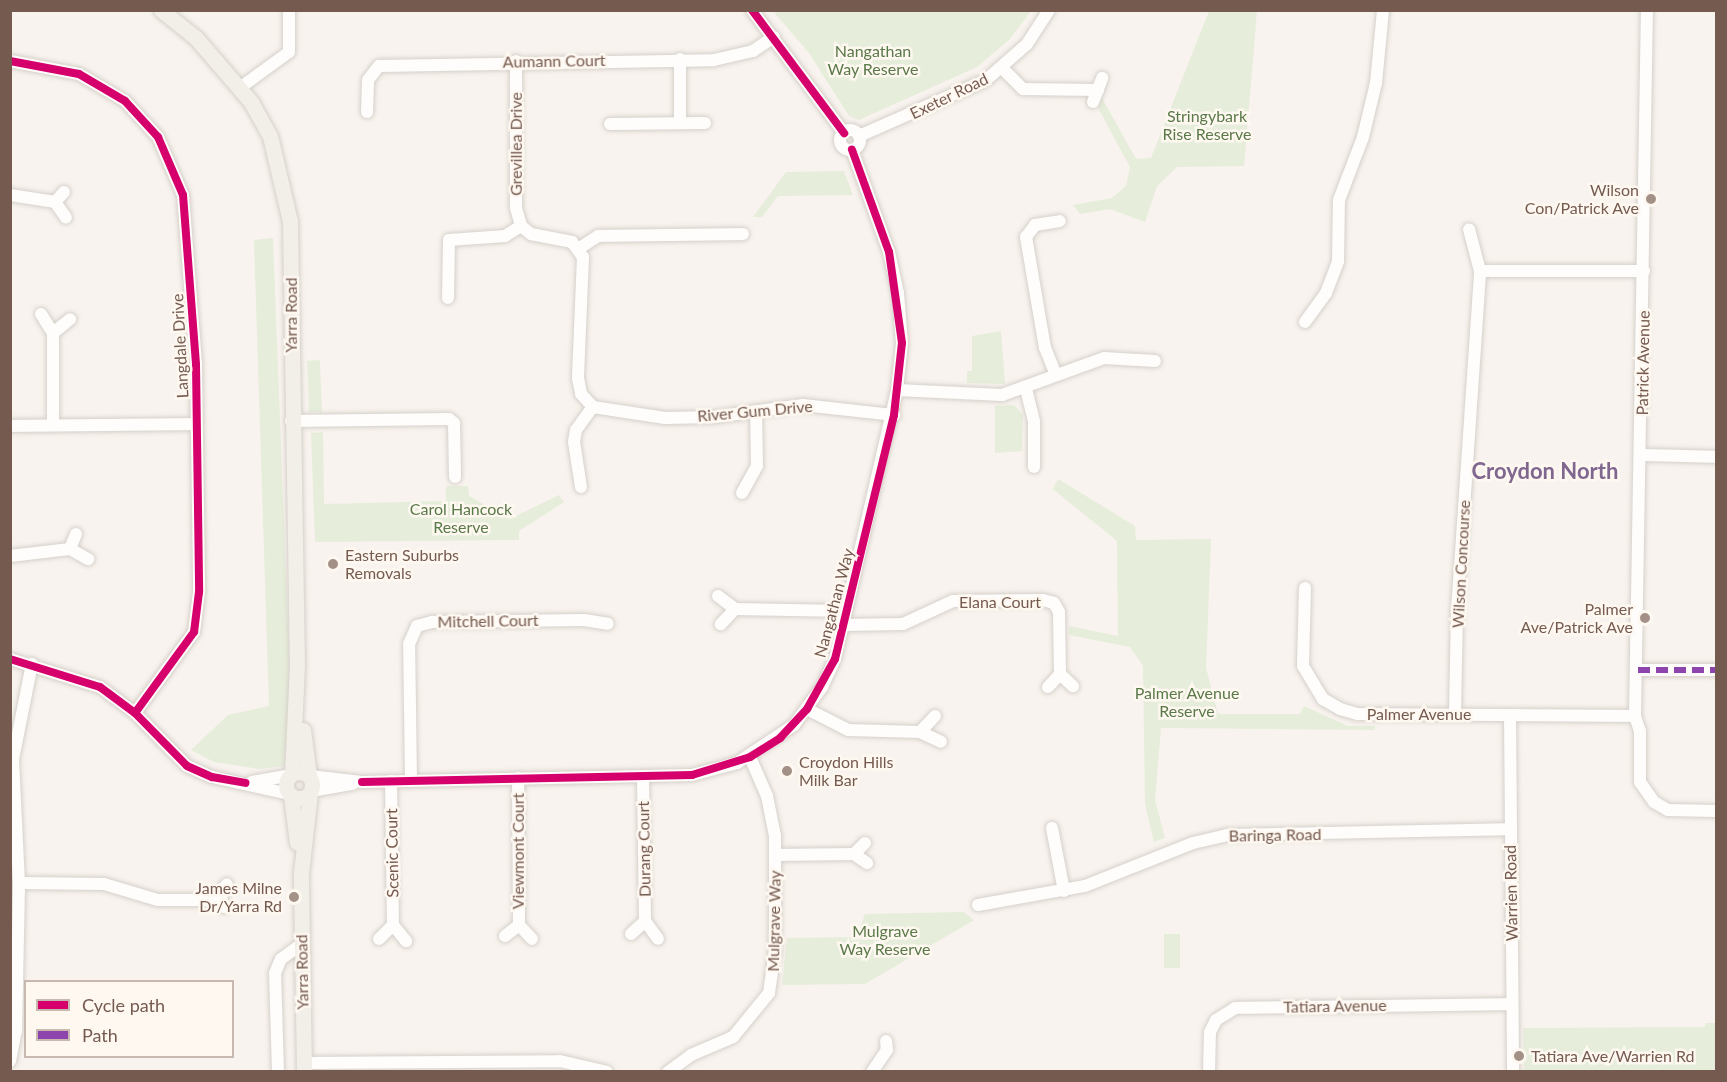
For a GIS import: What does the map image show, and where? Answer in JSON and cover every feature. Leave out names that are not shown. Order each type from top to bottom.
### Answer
[{"type":"main road","name":"Yarra Road","points":[[161,10],[196,38],[241,87],[270,136],[290,221],[291,422],[297,665],[291,774],[286,787],[291,795],[301,873],[304,1067]]},
{"type":"main road","name":"Yarra Road","points":[[297,665],[310,784],[301,873]]},
{"type":"main road","points":[[291,774],[310,784],[303,798],[291,795]]},
{"type":"street","points":[[241,87],[289,52],[289,10]]},
{"type":"street","points":[[752,10],[844,133],[859,136],[859,145],[852,150]]},
{"type":"street","name":"Exeter Road","points":[[859,136],[960,92],[1002,68],[1027,44],[1049,10]]},
{"type":"street","points":[[1305,322],[1326,293],[1338,261],[1339,200],[1363,137],[1376,83],[1383,10]]},
{"type":"street","name":"Patrick Avenue","points":[[1647,10],[1638,670],[1635,716],[1640,731],[1640,782],[1646,792],[1668,810],[1716,811]]},
{"type":"street","name":"Aumann Court","points":[[368,112],[368,80],[379,66],[740,56],[774,37]]},
{"type":"street","points":[[680,59],[680,121]]},
{"type":"street","name":"Langdale Drive","points":[[10,61],[64,70],[107,88],[143,119],[170,157],[188,227],[197,424],[199,592],[194,632],[135,713]]},
{"type":"street","name":"Grevillea Drive","points":[[516,61],[516,208],[521,226]]},
{"type":"street","points":[[1002,68],[1023,89],[1100,84],[1093,102]]},
{"type":"street","points":[[610,124],[680,121],[705,123]]},
{"type":"street","name":"Nangathan Way","points":[[310,784],[692,775],[750,757],[780,738],[807,709],[835,659],[894,415],[902,342],[898,293],[889,252],[852,150],[842,144],[844,133]]},
{"type":"street","points":[[10,195],[59,197],[66,218]]},
{"type":"street","points":[[1056,375],[1045,348],[1026,237],[1035,225],[1060,221]]},
{"type":"street","points":[[448,298],[449,240],[505,236],[521,226],[538,237],[561,237],[578,249],[586,270],[578,378],[581,394],[593,407],[576,430],[574,442],[581,487]]},
{"type":"street","name":"Wilson Concourse","points":[[1455,714],[1457,611],[1479,271],[1469,229]]},
{"type":"street","points":[[578,249],[598,236],[743,234]]},
{"type":"street","points":[[1479,271],[1644,271]]},
{"type":"street","points":[[41,314],[53,333],[53,425]]},
{"type":"street","points":[[53,333],[70,319]]},
{"type":"street","points":[[897,390],[1002,395],[1026,389],[1056,375],[1104,358],[1155,361]]},
{"type":"street","points":[[1026,389],[1034,422],[1034,467]]},
{"type":"street","name":"River Gum Drive","points":[[593,407],[665,418],[826,405],[894,415]]},
{"type":"street","points":[[742,493],[758,466],[756,411]]},
{"type":"street","points":[[291,422],[449,419],[454,423],[455,477]]},
{"type":"street","points":[[10,426],[197,424]]},
{"type":"street","points":[[1641,456],[1716,457]]},
{"type":"street","points":[[70,549],[76,534]]},
{"type":"street","points":[[10,556],[70,549],[88,559]]},
{"type":"street","name":"Palmer Avenue","points":[[1305,588],[1303,666],[1323,699],[1358,714],[1635,716]]},
{"type":"street","points":[[718,596],[735,609],[846,611]]},
{"type":"street","name":"Elana Court","points":[[842,625],[903,624],[953,602],[1043,600],[1054,603],[1059,612],[1060,674]]},
{"type":"street","points":[[721,624],[735,609]]},
{"type":"street","name":"Mitchell Court","points":[[411,780],[409,644],[417,626],[432,621],[584,620],[608,624]]},
{"type":"street","points":[[10,659],[82,679],[135,713],[187,766],[212,777],[291,795]]},
{"type":"street","points":[[10,1061],[21,1031],[19,883],[12,759],[32,664]]},
{"type":"street","points":[[1638,670],[1716,670]]},
{"type":"street","points":[[1048,687],[1060,674],[1073,686]]},
{"type":"street","points":[[807,709],[848,730],[920,732],[941,742]]},
{"type":"street","name":"Warrien Road","points":[[1510,715],[1513,1071]]},
{"type":"street","points":[[920,732],[935,716]]},
{"type":"street","name":"Mulgrave Way","points":[[668,1071],[691,1055],[733,1037],[747,1026],[770,993],[775,951],[775,855],[770,807],[750,757]]},
{"type":"street","points":[[245,783],[291,774]]},
{"type":"street","name":"Durang Court","points":[[643,777],[645,921],[658,939]]},
{"type":"street","name":"Viewmont Court","points":[[518,778],[519,925],[532,939]]},
{"type":"street","name":"Scenic Court","points":[[391,781],[393,925]]},
{"type":"street","points":[[1052,828],[1064,891]]},
{"type":"street","name":"Baringa Road","points":[[978,905],[1064,891],[1192,843],[1227,835],[1510,829]]},
{"type":"street","points":[[854,854],[865,843]]},
{"type":"street","points":[[775,855],[854,854],[867,863]]},
{"type":"street","points":[[19,883],[105,884],[158,900],[205,900],[224,889],[224,906]]},
{"type":"street","name":"Durang Court","points":[[631,934],[645,921]]},
{"type":"street","points":[[379,939],[393,925],[406,941]]},
{"type":"street","name":"Viewmont Court","points":[[505,936],[519,925]]},
{"type":"street","points":[[278,1071],[275,973],[281,959],[302,944]]},
{"type":"street","name":"Tatiara Avenue","points":[[1209,1071],[1210,1032],[1216,1020],[1235,1008],[1512,1004]]},
{"type":"street","points":[[872,1071],[887,1050],[886,1041]]},
{"type":"street","points":[[304,1067],[540,1066],[579,1062],[607,1071]]},
{"type":"green space","name":"Nangathan Way Reserve","points":[[773,11],[1031,11],[1010,39],[977,67],[859,120],[849,116],[809,53]]},
{"type":"green space","name":"Stringybark Rise Reserve","points":[[1209,11],[1257,11],[1244,166],[1177,167],[1157,186],[1145,222],[1110,209],[1080,214],[1073,205],[1112,198],[1126,186],[1130,167],[1098,108],[1102,98],[1136,159],[1151,158]]},
{"type":"green space","points":[[844,171],[853,195],[778,196],[762,217],[753,217],[786,172]]},
{"type":"green space","points":[[273,238],[291,706],[284,766],[259,769],[214,762],[191,750],[228,715],[269,706],[254,240]]},
{"type":"green space","points":[[1001,331],[1005,384],[967,383],[967,371],[972,371],[972,336]]},
{"type":"green space","points":[[320,360],[322,412],[309,412],[307,361]]},
{"type":"green space","points":[[1014,405],[1023,415],[1022,451],[995,453],[995,406]]},
{"type":"green space","name":"Carol Hancock Reserve","points":[[323,432],[324,504],[446,501],[446,486],[468,486],[469,496],[510,519],[559,495],[564,502],[519,531],[519,540],[315,542],[311,433]]},
{"type":"green space","name":"Palmer Avenue Reserve","points":[[1058,479],[1135,526],[1136,540],[1211,539],[1206,668],[1218,714],[1300,714],[1304,706],[1348,726],[1375,726],[1375,730],[1161,728],[1155,800],[1165,838],[1154,842],[1145,804],[1143,666],[1130,647],[1069,635],[1069,626],[1118,636],[1117,541],[1053,489]]},
{"type":"green space","name":"Mulgrave Way Reserve","points":[[964,912],[974,920],[865,984],[782,985],[787,938],[857,937],[865,914]]},
{"type":"green space","points":[[1164,934],[1180,934],[1180,968],[1164,968]]},
{"type":"green space","points":[[1706,1023],[1716,1023],[1716,1071],[1524,1071],[1523,1028],[1705,1027]]},
{"type":"marked path","points":[[1638,670],[1716,670]]},
{"type":"cycle path","points":[[752,10],[844,133]]},
{"type":"cycle path","points":[[10,61],[79,74],[125,101],[158,137],[183,195],[196,365],[199,592],[194,632],[135,713]]},
{"type":"cycle path","points":[[362,782],[692,775],[750,757],[780,738],[807,709],[835,659],[894,415],[902,343],[889,252],[852,150]]},
{"type":"cycle path","points":[[10,659],[100,687],[135,713],[187,766],[212,777],[245,783]]},
{"type":"place","name":"Wilson Con/Patrick Ave","points":[[1651,199]]},
{"type":"place","name":"Eastern Suburbs Removals","points":[[333,564]]},
{"type":"place","name":"Palmer Ave/Patrick Ave","points":[[1645,618]]},
{"type":"place","name":"Croydon Hills Milk Bar","points":[[787,771]]},
{"type":"place","name":"James Milne Dr/Yarra Rd","points":[[294,897]]},
{"type":"place","name":"Tatiara Ave/Warrien Rd","points":[[1519,1056]]},
{"type":"district","name":"Croydon North","points":[[1545,471]]}]
